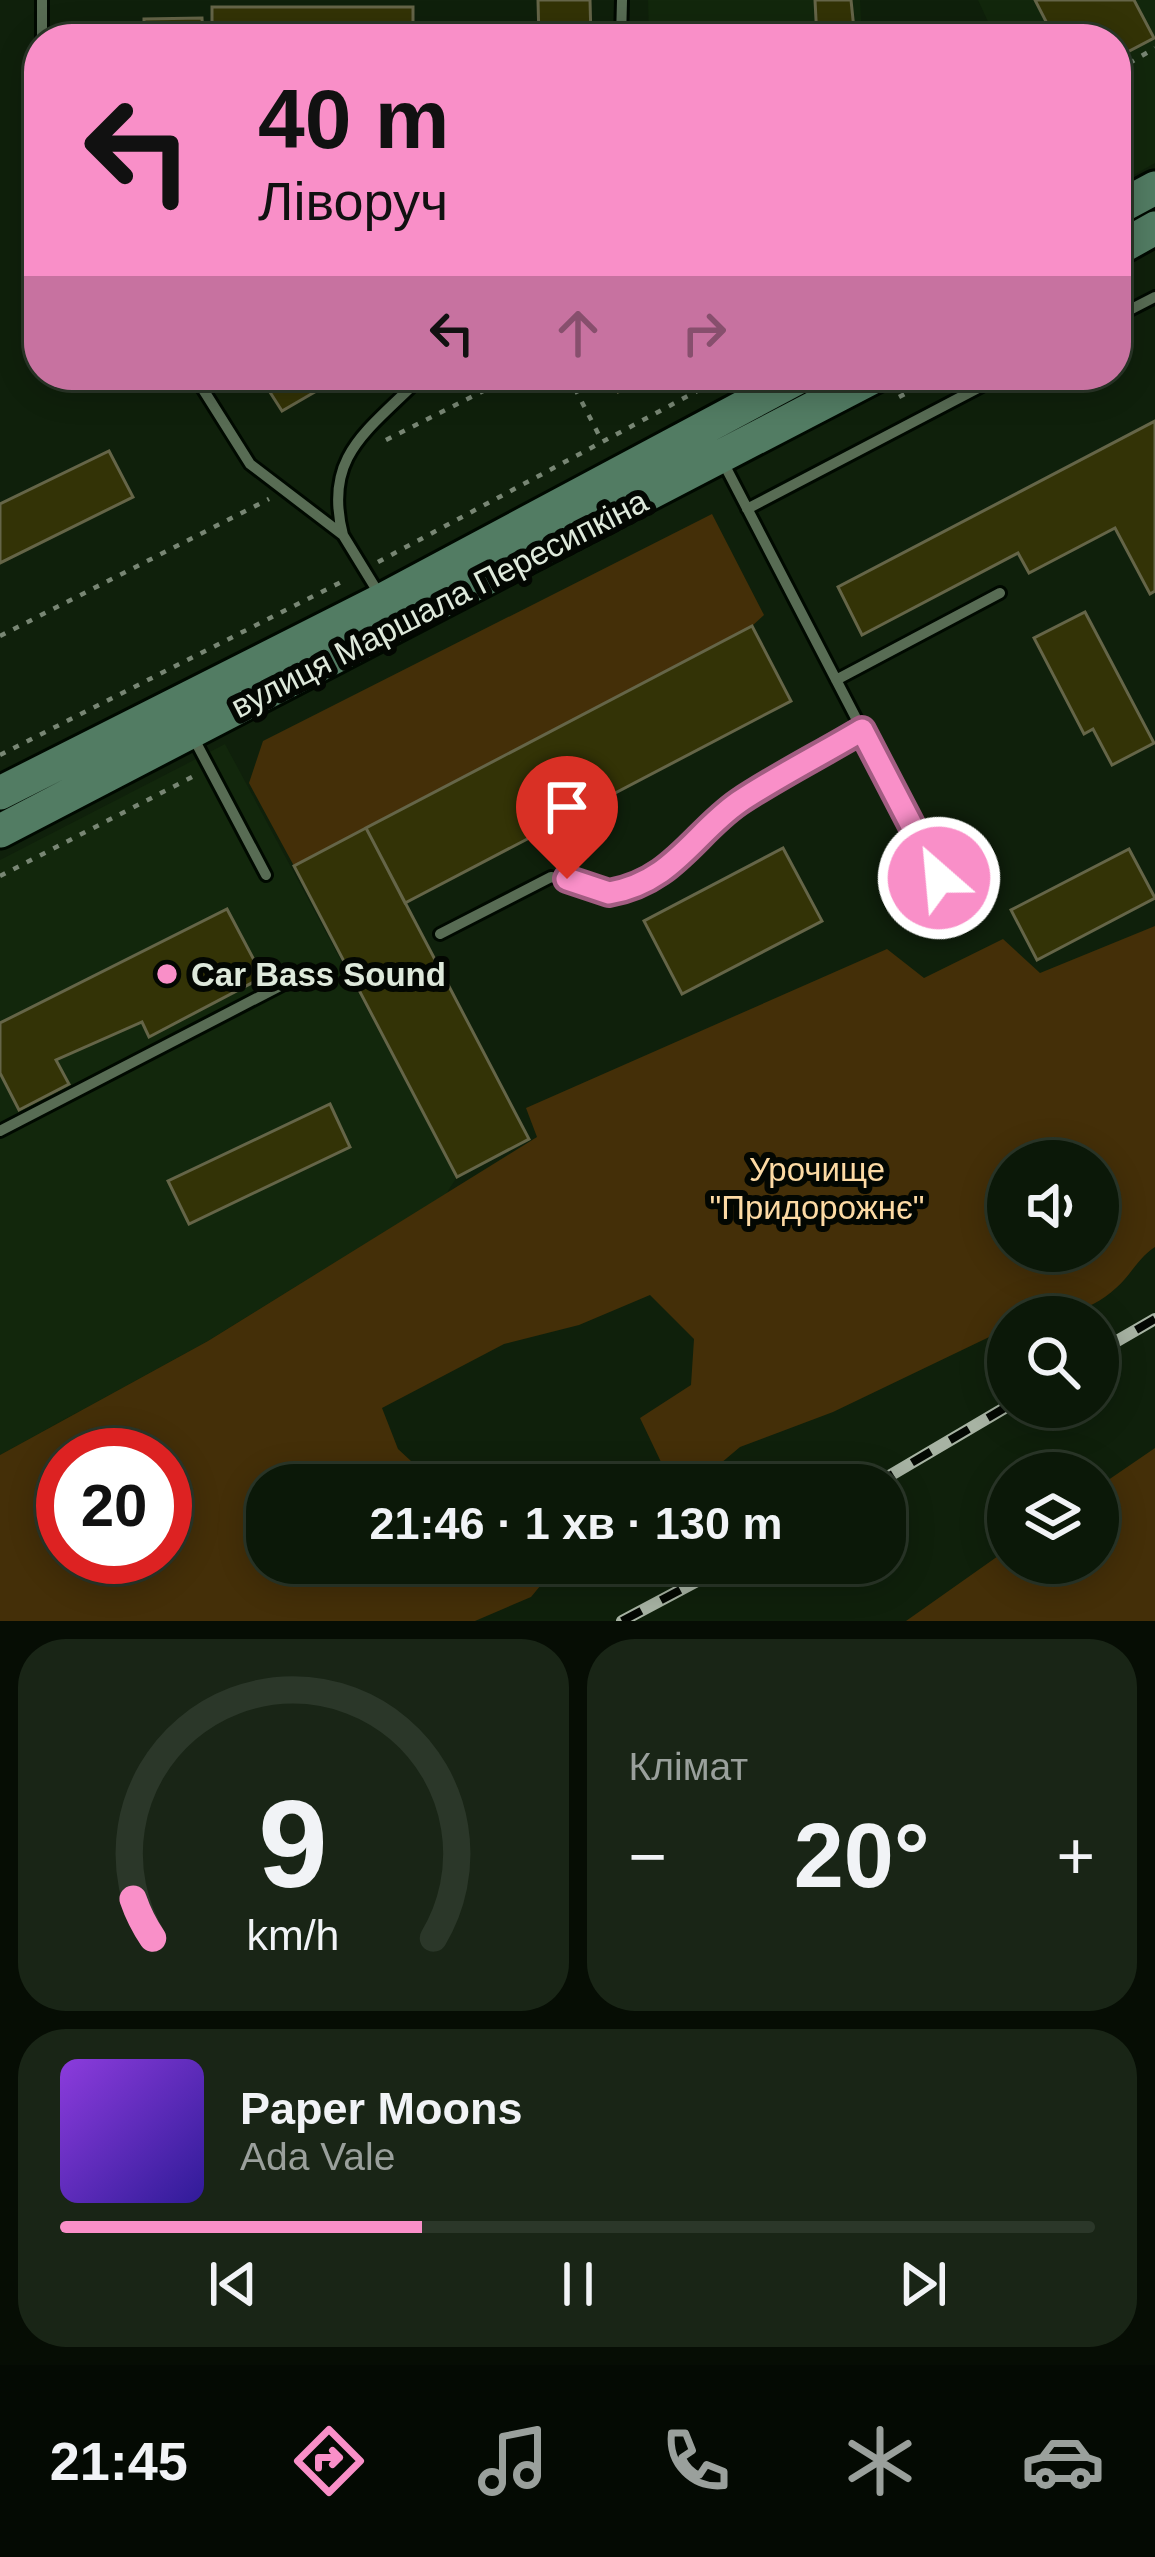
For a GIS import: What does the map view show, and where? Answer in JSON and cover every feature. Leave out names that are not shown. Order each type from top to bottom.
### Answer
[{"type":"main road","name":"вулиця Маршала Пересипкіна","points":[[0,831],[190,732],[713,442],[782,390]]},
{"type":"main road","name":"вулиця Маршала Пересипкіна","points":[[0,793],[382,600],[713,442],[841,390]]},
{"type":"lane","points":[[203,390],[250,464],[343,535],[382,600]]},
{"type":"lane","points":[[343,535],[335,482],[343,461],[409,390]]},
{"type":"lane","points":[[748,509],[975,390]]},
{"type":"lane","points":[[713,442],[939,878]]},
{"type":"lane","points":[[836,680],[1000,593]]},
{"type":"lane","points":[[440,934],[551,877],[620,891],[681,859],[736,804],[862,730]]},
{"type":"lane","points":[[190,732],[266,875]]},
{"type":"lane","points":[[0,1131],[284,984]]},
{"type":"path","points":[[343,461],[485,390]]},
{"type":"path","points":[[576,390],[602,441]]},
{"type":"path","points":[[0,755],[365,569],[699,390]]},
{"type":"path","points":[[0,636],[283,491]]},
{"type":"path","points":[[0,876],[209,768]]},
{"type":"shaded area","points":[[648,0],[860,0],[861,24],[649,24]]},
{"type":"shaded area","points":[[978,0],[1155,0],[1155,163],[1131,177],[1131,24],[989,24]]},
{"type":"shaded area","points":[[225,744],[457,1177],[446,1194],[208,1341],[49,1428],[36,1428],[36,1435],[0,1455],[0,860]]},
{"type":"green space","points":[[712,514],[764,615],[752,626],[294,866],[249,783],[263,741]]},
{"type":"green space","name":"Урочище \"Придорожнє\"","points":[[1155,926],[1155,1247],[1106,1296],[987,1296],[987,1338],[833,1412],[740,1447],[720,1464],[662,1464],[640,1418],[691,1385],[694,1339],[650,1295],[579,1325],[504,1344],[382,1408],[398,1449],[414,1464],[246,1464],[246,1584],[542,1584],[531,1597],[475,1621],[0,1621],[0,1455],[36,1435],[36,1584],[192,1584],[192,1428],[49,1428],[208,1341],[537,1137],[526,1108],[887,949],[924,978],[1003,939],[1040,973]]},
{"type":"green space","points":[[1155,1448],[1155,1621],[906,1621],[987,1564],[987,1584],[1119,1584],[1119,1473]]},
{"type":"building","points":[[538,0],[590,0],[591,24],[539,24]]},
{"type":"building","points":[[815,0],[851,0],[853,24],[816,24]]},
{"type":"building","points":[[1035,0],[1134,0],[1154,38],[1131,50],[1131,24],[1047,24]]},
{"type":"building","points":[[212,7],[413,7],[413,24],[212,24]]},
{"type":"building","points":[[202,18],[202,24],[144,24],[144,19]]},
{"type":"building","points":[[269,390],[318,390],[282,411]]},
{"type":"building","points":[[1155,421],[1155,591],[1150,594],[1115,528],[1029,573],[1018,553],[862,635],[838,587]]},
{"type":"building","points":[[109,451],[133,497],[0,563],[0,504]]},
{"type":"building","points":[[1085,612],[1154,743],[1112,765],[1093,729],[1084,734],[1034,638]]},
{"type":"building","points":[[752,626],[791,701],[405,903],[366,828]]},
{"type":"building","points":[[366,828],[529,1139],[457,1177],[294,866]]},
{"type":"building","points":[[783,848],[822,921],[682,994],[644,921]]},
{"type":"building","points":[[1129,849],[1155,898],[1037,960],[1011,910]]},
{"type":"building","points":[[227,909],[263,977],[149,1037],[142,1022],[56,1060],[69,1084],[19,1110],[0,1073],[0,1023]]},
{"type":"building","points":[[330,1104],[350,1147],[189,1224],[168,1181]]},
{"type":"railway","points":[[1119,1340],[1155,1319]]},
{"type":"railway","points":[[906,1466],[987,1418]]},
{"type":"railway","points":[[622,1621],[692,1584]]},
{"type":"place","name":"Car Bass Sound","points":[[167,974]]},
{"type":"route","points":[[567,879],[609,893],[663,870],[692,850],[736,804],[862,730],[939,878]]}]
